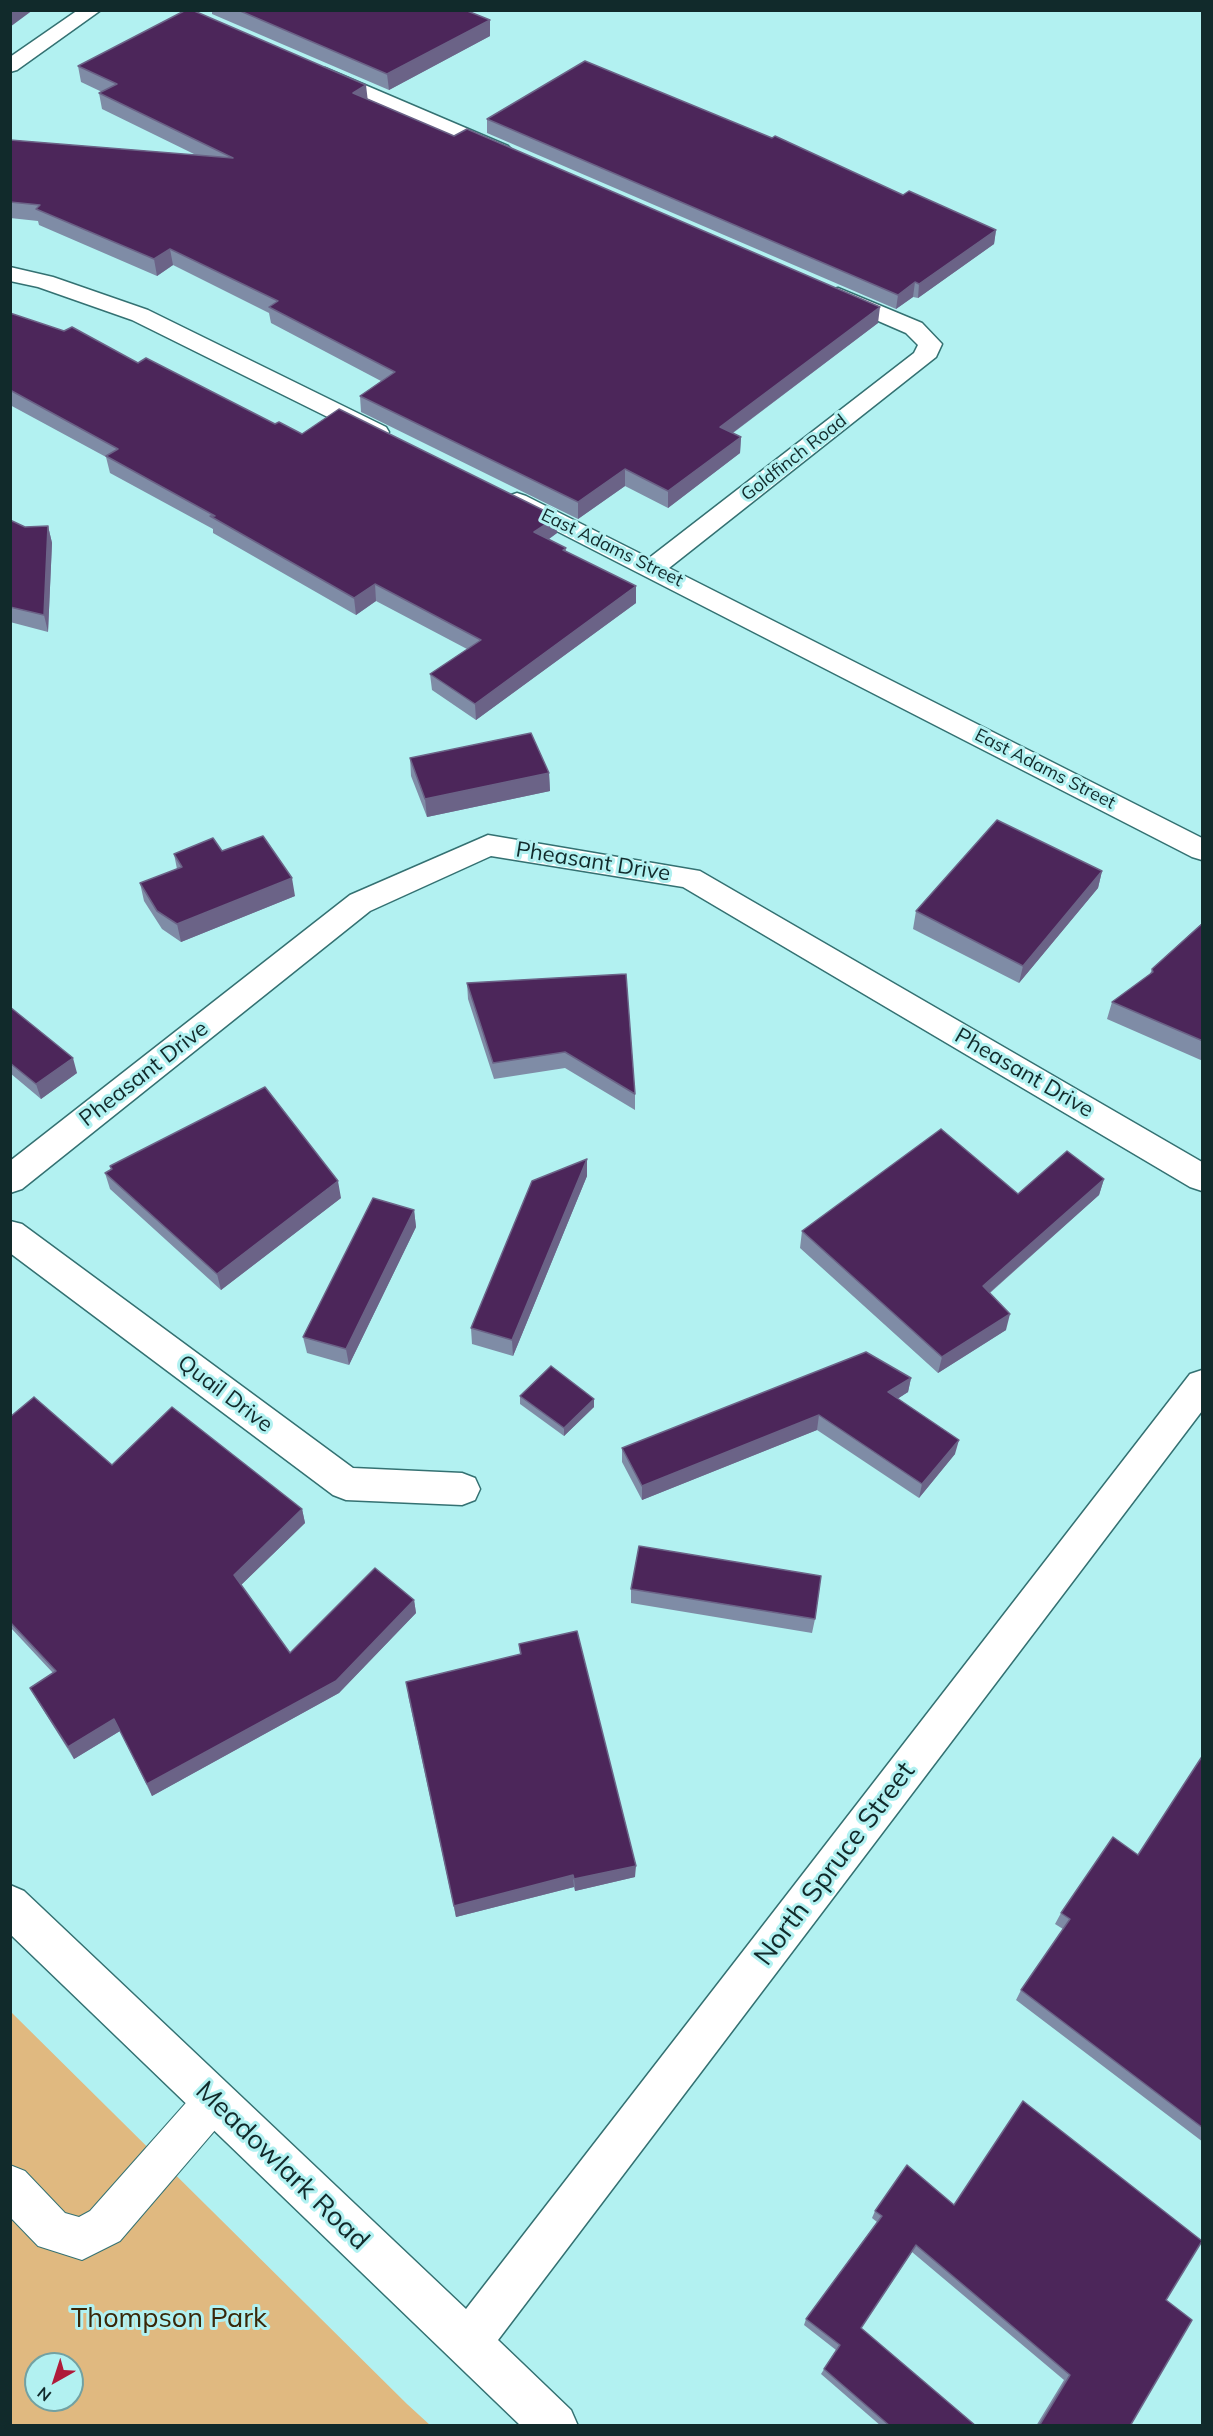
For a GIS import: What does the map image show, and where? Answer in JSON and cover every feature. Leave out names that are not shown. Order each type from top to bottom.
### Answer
[{"type":"street","points":[[10,66],[92,10]]},
{"type":"street","points":[[311,68],[519,158]]},
{"type":"street","points":[[10,274],[45,282],[140,315],[397,442]]},
{"type":"street","name":"Goldfinch Road","points":[[653,568],[924,357],[930,344],[914,328],[815,286]]},
{"type":"street","name":"East Adams Street","points":[[493,489],[653,568],[1203,850]]},
{"type":"street","name":"Pheasant Drive","points":[[10,1180],[360,903],[488,845],[690,878],[1203,1178]]},
{"type":"street","name":"Quail Drive","points":[[10,1234],[346,1484],[462,1489]]},
{"type":"street","name":"North Spruce Street","points":[[468,2343],[1203,1385]]},
{"type":"street","name":"Meadowlark Road","points":[[10,1905],[555,2426]]},
{"type":"lane","points":[[10,2186],[53,2231],[82,2239],[105,2226],[214,2101]]},
{"type":"green space","name":"Thompson Park","points":[[10,2011],[407,2404],[430,2425],[11,2425]]},
{"type":"building","points":[[186,10],[192,10],[366,85],[353,93],[454,136],[467,129],[880,307],[720,427],[741,437],[668,491],[625,469],[578,502],[360,396],[395,372],[269,307],[278,301],[170,249],[154,259],[36,209],[40,205],[10,202],[10,140],[233,158],[99,93],[117,84],[78,66]]},
{"type":"building","points":[[238,10],[465,10],[490,20],[387,74]]},
{"type":"building","points":[[585,61],[772,138],[775,136],[903,195],[909,191],[996,230],[919,284],[915,282],[898,295],[487,119]]},
{"type":"building","points":[[10,313],[64,331],[72,327],[138,363],[146,358],[275,424],[279,422],[302,434],[339,409],[557,517],[534,532],[566,548],[563,550],[636,586],[475,704],[430,674],[481,640],[375,584],[354,598],[210,516],[215,516],[106,456],[118,449],[10,390]]},
{"type":"building","points":[[10,520],[25,527],[48,526],[44,615],[10,607]]},
{"type":"building","points":[[531,733],[549,773],[425,799],[410,758]]},
{"type":"building","points":[[997,820],[1102,871],[1023,966],[916,911]]},
{"type":"building","points":[[263,836],[292,878],[177,924],[157,911],[140,883],[182,867],[174,854],[213,838],[222,851]]},
{"type":"building","points":[[1203,923],[1203,1041],[1112,1002],[1153,972],[1152,969]]},
{"type":"building","points":[[626,974],[635,1094],[565,1052],[493,1063],[467,983]]},
{"type":"building","points":[[10,1007],[73,1058],[36,1084],[10,1063]]},
{"type":"building","points":[[265,1087],[338,1181],[217,1274],[105,1173],[112,1169],[110,1166]]},
{"type":"building","points":[[941,1129],[1018,1194],[1067,1151],[1104,1179],[983,1286],[1010,1314],[942,1357],[802,1231]]},
{"type":"building","points":[[587,1159],[512,1340],[471,1328],[532,1181]]},
{"type":"building","points":[[373,1198],[414,1210],[346,1349],[303,1337]]},
{"type":"building","points":[[866,1352],[911,1378],[888,1392],[959,1440],[922,1484],[819,1415],[642,1486],[622,1448]]},
{"type":"building","points":[[551,1366],[594,1399],[564,1428],[520,1396]]},
{"type":"building","points":[[34,1397],[112,1465],[172,1407],[302,1509],[234,1575],[290,1653],[375,1568],[414,1600],[336,1681],[147,1784],[114,1719],[68,1747],[30,1688],[56,1671],[10,1622],[10,1417]]},
{"type":"building","points":[[639,1546],[821,1576],[815,1619],[631,1589]]},
{"type":"building","points":[[577,1631],[636,1866],[574,1879],[573,1875],[454,1906],[406,1682],[521,1654],[519,1644]]},
{"type":"building","points":[[1203,1755],[1203,2128],[1021,1990],[1070,1919],[1061,1913],[1113,1837],[1138,1855]]},
{"type":"building","points":[[1023,2101],[1202,2241],[1166,2300],[1192,2320],[1130,2426],[1039,2426],[1070,2375],[916,2245],[861,2328],[976,2426],[890,2426],[824,2369],[840,2345],[806,2319],[882,2216],[875,2211],[907,2165],[954,2205]]}]
